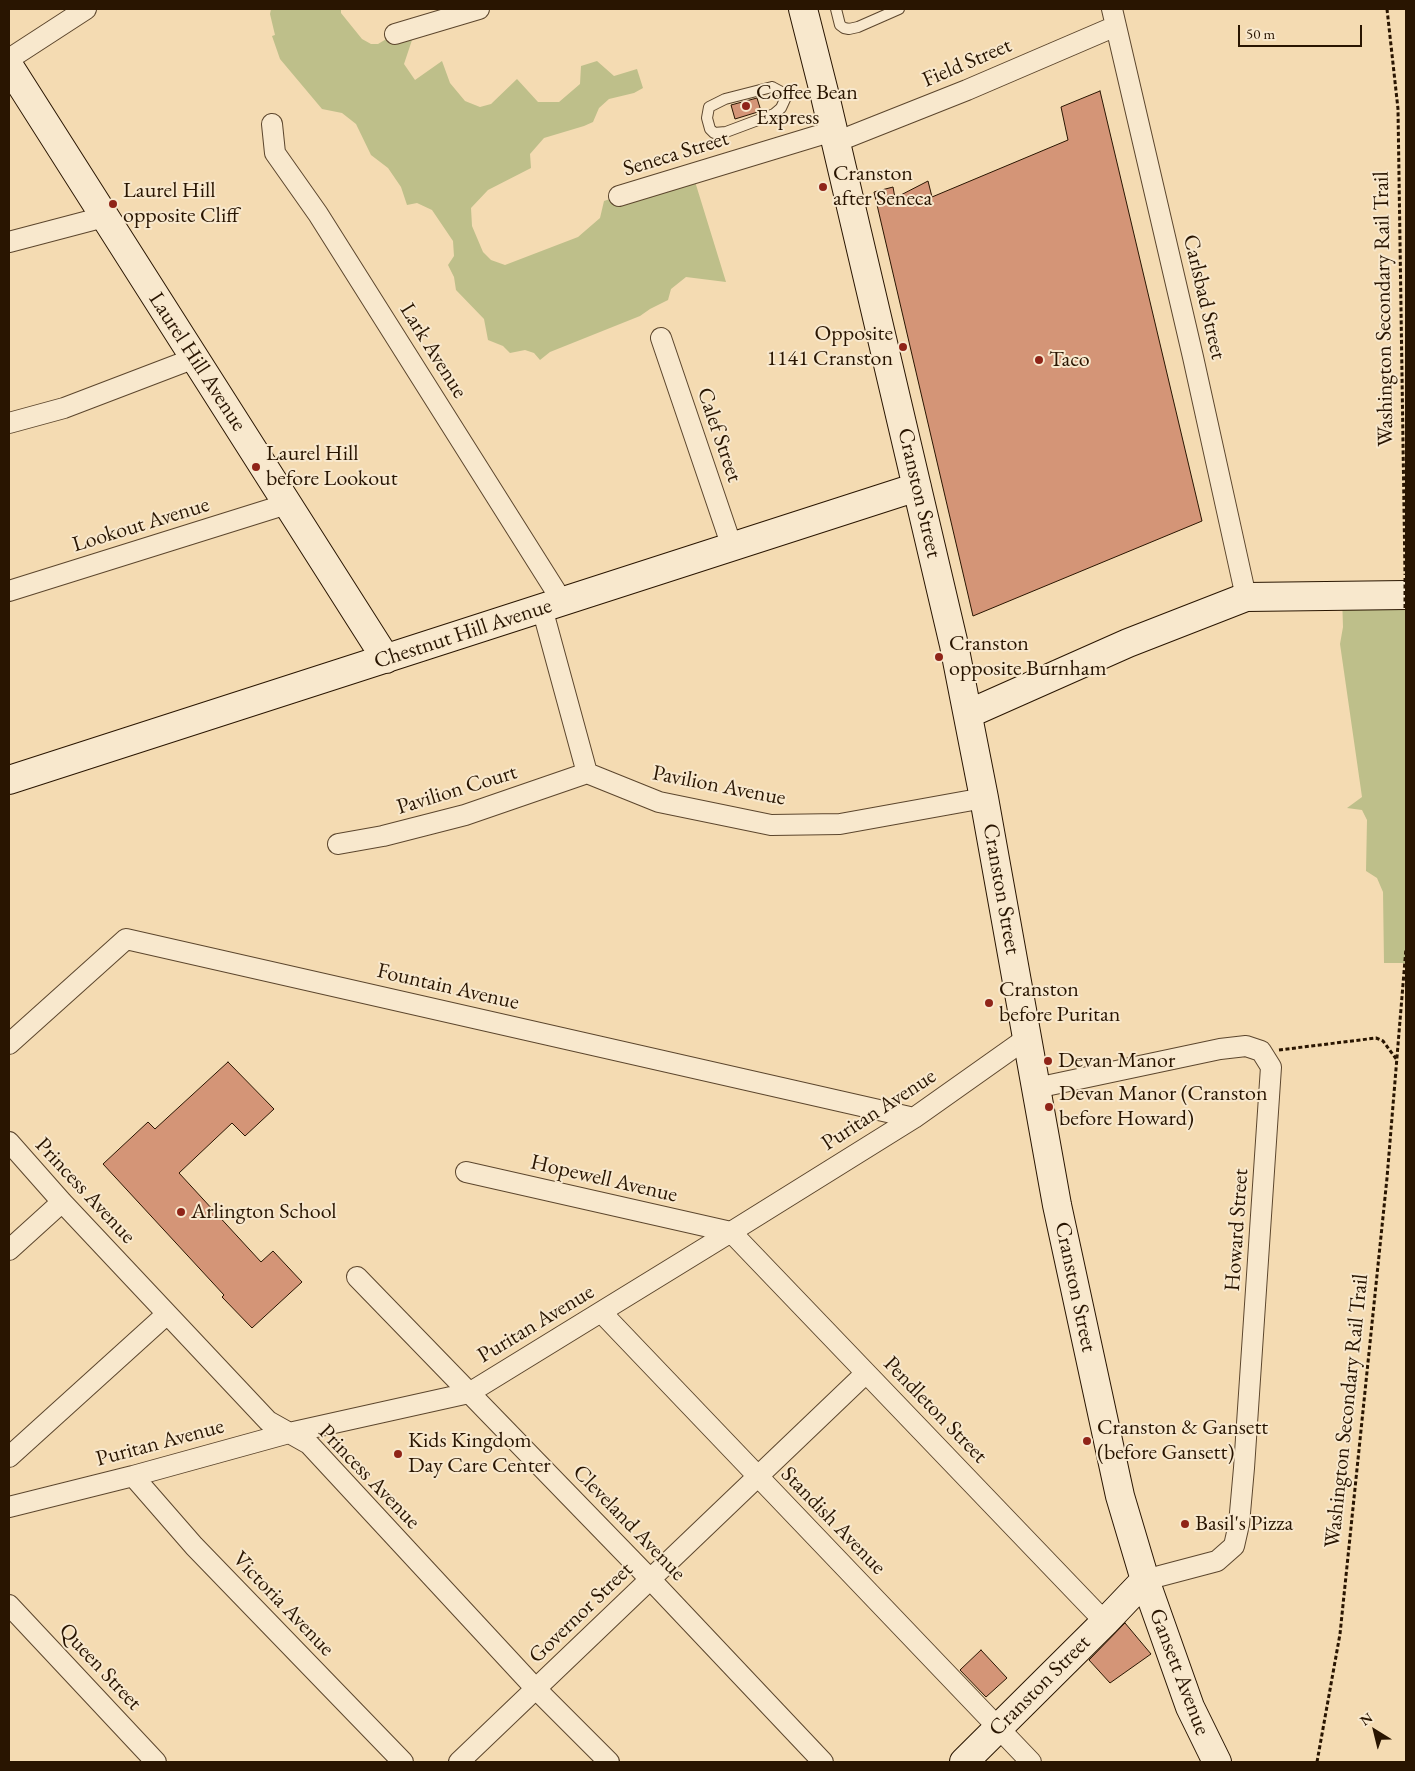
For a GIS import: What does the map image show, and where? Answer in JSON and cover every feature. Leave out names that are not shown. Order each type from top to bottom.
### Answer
[{"type":"street","points":[[9,59],[86,9]]},
{"type":"street","points":[[395,34],[479,9]]},
{"type":"street","name":"Cranston Street","points":[[803,9],[835,136],[954,644],[984,798],[1057,1206],[1120,1496],[1145,1580],[964,1762]]},
{"type":"street","name":"Field Street","points":[[835,136],[967,90],[1114,17]]},
{"type":"street","name":"Carlsbad Street","points":[[1114,17],[1194,356],[1246,597]]},
{"type":"street","name":"Laurel Hill Avenue","points":[[9,66],[386,659]]},
{"type":"street","name":"Lark Avenue","points":[[272,124],[275,153],[318,214],[552,605]]},
{"type":"street","name":"Seneca Street","points":[[619,196],[835,136]]},
{"type":"street","points":[[9,242],[104,217]]},
{"type":"street","name":"Calef Street","points":[[661,338],[732,547]]},
{"type":"street","points":[[9,423],[64,408],[195,358]]},
{"type":"street","name":"Chestnut Hill Avenue","points":[[9,780],[918,487]]},
{"type":"street","name":"Lookout Avenue","points":[[9,591],[287,504]]},
{"type":"street","points":[[968,714],[1128,643],[1246,597],[1405,594]]},
{"type":"street","points":[[552,605],[587,773]]},
{"type":"street","name":"Pavilion Avenue","points":[[587,773],[659,802],[771,825],[840,824],[984,798]]},
{"type":"street","name":"Pavilion Court","points":[[338,844],[383,836],[465,815],[587,773]]},
{"type":"street","name":"Fountain Avenue","points":[[9,1044],[126,939],[914,1118]]},
{"type":"street","name":"Puritan Avenue","points":[[9,1507],[133,1476],[289,1433],[469,1393],[914,1118],[1027,1038]]},
{"type":"street","points":[[1036,1088],[1220,1049],[1246,1046],[1261,1051]]},
{"type":"street","name":"Howard Street","points":[[1145,1580],[1216,1561],[1234,1546],[1239,1524],[1271,1067],[1261,1051]]},
{"type":"street","name":"Princess Avenue","points":[[9,1142],[62,1202],[268,1421],[309,1444],[536,1689],[609,1762]]},
{"type":"street","name":"Hopewell Avenue","points":[[466,1172],[731,1232]]},
{"type":"street","points":[[9,1250],[62,1202]]},
{"type":"street","name":"Pendleton Street","points":[[731,1232],[1105,1622]]},
{"type":"street","name":"Cleveland Avenue","points":[[357,1277],[651,1580],[823,1762]]},
{"type":"street","name":"Standish Avenue","points":[[601,1312],[1031,1762]]},
{"type":"street","points":[[9,1457],[167,1314]]},
{"type":"street","name":"Governor Street","points":[[459,1762],[866,1373]]},
{"type":"street","name":"Victoria Avenue","points":[[133,1476],[194,1546],[403,1762]]},
{"type":"street","name":"Gansett Avenue","points":[[1145,1580],[1190,1707],[1216,1762]]},
{"type":"street","name":"Queen Street","points":[[9,1605],[156,1762]]},
{"type":"lane","points":[[836,9],[840,25],[849,29],[899,9]]},
{"type":"lane","points":[[772,87],[787,95],[780,108],[774,114],[726,132],[714,133],[710,129],[707,118],[709,107],[726,99],[772,87]]},
{"type":"path","name":"Washington Secondary Rail Trail","points":[[1387,9],[1398,109],[1405,594]]},
{"type":"path","name":"Washington Secondary Rail Trail","points":[[1317,1762],[1340,1634],[1385,1198],[1406,948]]},
{"type":"path","points":[[1261,1051],[1376,1038],[1383,1041],[1398,1061]]},
{"type":"green space","points":[[271,9],[341,9],[341,13],[362,39],[371,44],[378,44],[408,26],[414,34],[404,64],[415,80],[442,61],[450,83],[465,101],[480,107],[491,104],[517,79],[538,102],[559,102],[580,84],[581,66],[597,61],[614,76],[637,69],[643,88],[634,93],[609,99],[599,108],[593,122],[544,138],[530,154],[531,168],[488,190],[471,208],[472,226],[483,252],[491,260],[505,265],[578,237],[600,218],[604,201],[652,185],[693,175],[726,282],[686,277],[671,289],[668,300],[640,316],[550,352],[540,360],[534,353],[525,350],[510,353],[503,346],[488,340],[484,319],[456,290],[454,277],[448,265],[454,256],[453,241],[432,210],[417,203],[407,205],[401,187],[388,168],[371,155],[356,124],[342,113],[322,109],[280,59],[272,36],[275,35],[270,14]]},
{"type":"green space","points":[[1406,593],[1406,963],[1384,963],[1383,892],[1377,878],[1366,871],[1367,820],[1362,810],[1347,808],[1362,797],[1340,644],[1343,627],[1342,596]]},
{"type":"building","name":"Taco","points":[[1100,91],[1202,521],[973,616],[874,192],[893,187],[895,198],[928,181],[932,197],[1068,140],[1061,107]]},
{"type":"building","name":"Coffee Bean Express","points":[[757,98],[761,111],[735,119],[731,105]]},
{"type":"building","name":"Arlington School","points":[[228,1062],[274,1109],[245,1136],[232,1123],[179,1173],[261,1262],[273,1251],[302,1282],[252,1328],[103,1164],[148,1122],[155,1129]]},
{"type":"building","points":[[1125,1623],[1151,1654],[1110,1683],[1089,1660]]},
{"type":"building","points":[[981,1650],[1007,1678],[986,1697],[960,1670]]},
{"type":"place","name":"Coffee Bean Express","points":[[746,106]]},
{"type":"place","name":"Cranston after Seneca","points":[[823,187]]},
{"type":"place","name":"Laurel Hill opposite Cliff","points":[[113,204]]},
{"type":"place","name":"Opposite 1141 Cranston","points":[[903,347]]},
{"type":"place","name":"Taco","points":[[1039,360]]},
{"type":"place","name":"Laurel Hill before Lookout","points":[[256,467]]},
{"type":"place","name":"Cranston opposite Burnham","points":[[939,657]]},
{"type":"place","name":"Cranston before Puritan","points":[[989,1003]]},
{"type":"place","name":"Devan Manor","points":[[1048,1061]]},
{"type":"place","name":"Devan Manor (Cranston before Howard)","points":[[1049,1107]]},
{"type":"place","name":"Arlington School","points":[[181,1212]]},
{"type":"place","name":"Cranston & Gansett (before Gansett)","points":[[1087,1441]]},
{"type":"place","name":"Kids Kingdom Day Care Center","points":[[398,1454]]},
{"type":"place","name":"Basil's Pizza","points":[[1185,1524]]}]
